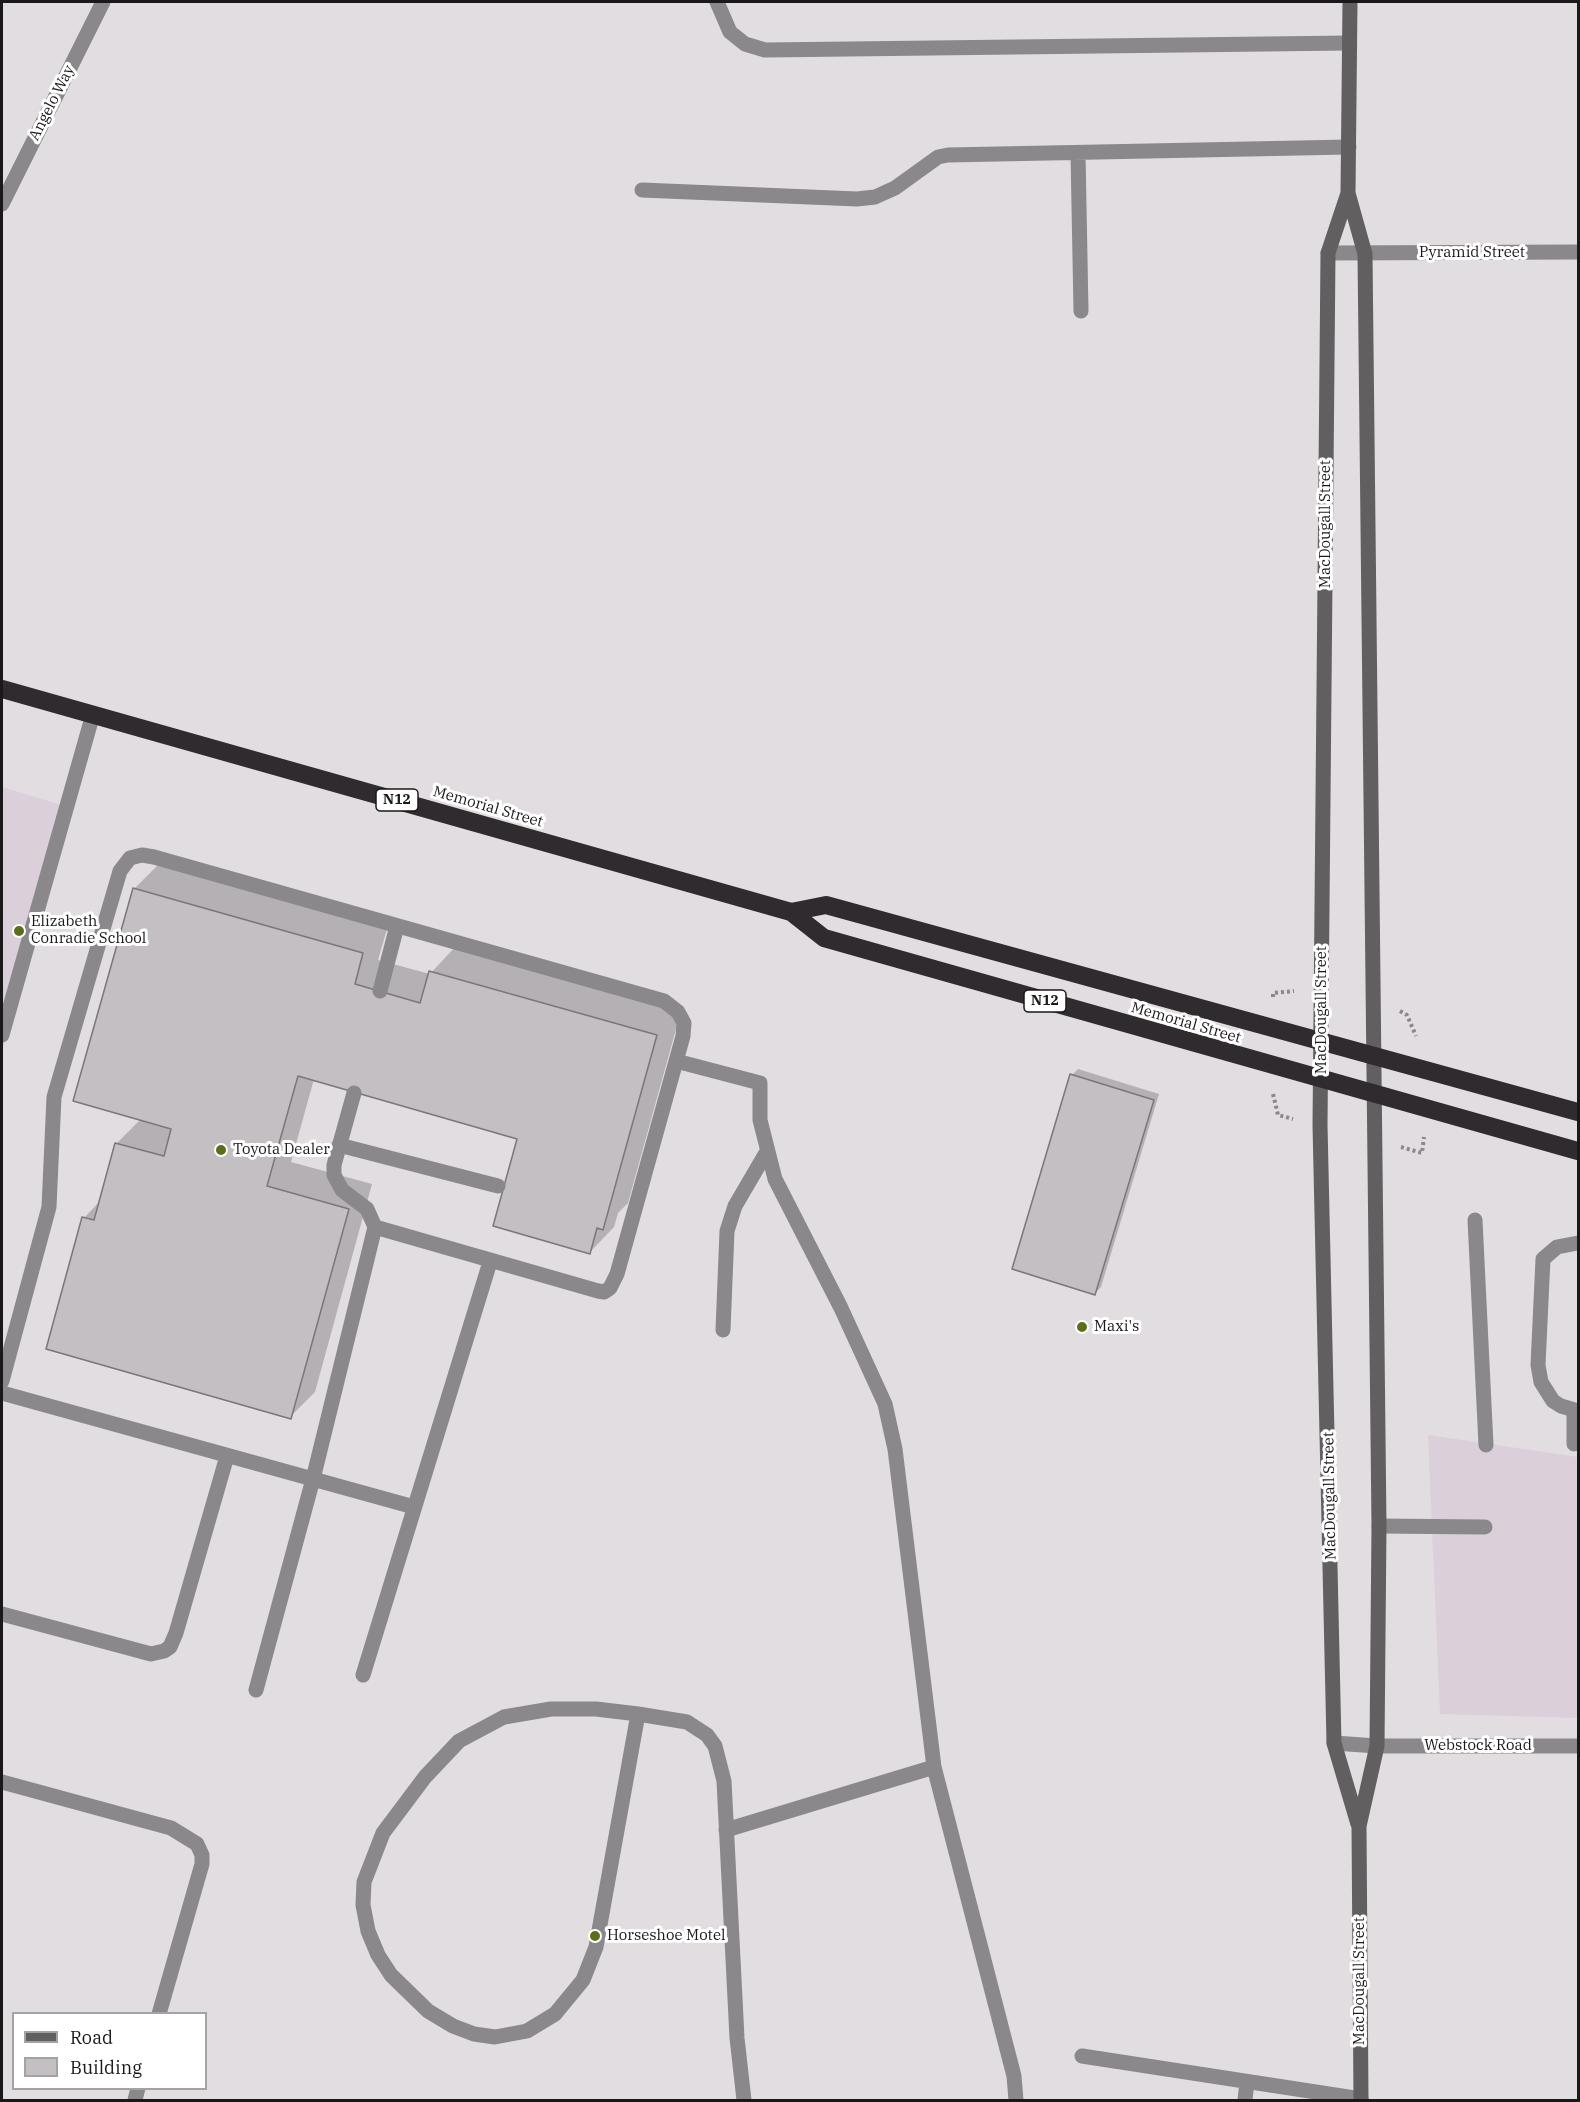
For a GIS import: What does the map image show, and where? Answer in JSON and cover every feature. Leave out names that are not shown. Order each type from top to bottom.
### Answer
[{"type":"highway","name":"Memorial Street","points":[[2,689],[791,912],[824,938],[1578,1151]]},
{"type":"highway","name":"Memorial Street","points":[[791,912],[826,905],[1578,1112]]},
{"type":"street","name":"Angelo Way","points":[[2,204],[103,2]]},
{"type":"street","points":[[717,2],[730,32],[745,44],[765,50],[1349,44]]},
{"type":"street","name":"MacDougall Street","points":[[1350,2],[1348,193],[1365,254],[1372,1094],[1379,1526],[1377,1746],[1359,1826],[1361,2100]]},
{"type":"street","points":[[642,190],[857,199],[875,196],[895,188],[938,157],[1349,147]]},
{"type":"street","points":[[1078,153],[1081,311]]},
{"type":"street","name":"MacDougall Street","points":[[1348,193],[1328,253],[1320,1125],[1334,1743],[1359,1826]]},
{"type":"street","name":"Pyramid Street","points":[[1328,253],[1578,252]]},
{"type":"street","points":[[2,1035],[93,714]]},
{"type":"street","points":[[2,1381],[49,1207],[54,1097],[124,864],[136,856],[154,857],[664,1001],[673,1006],[684,1023],[676,1061],[617,1274],[610,1288],[604,1292],[490,1262],[375,1227]]},
{"type":"street","points":[[380,991],[397,926]]},
{"type":"street","points":[[676,1061],[760,1083],[760,1120],[766,1153],[788,1206],[841,1308],[885,1404],[891,1428],[934,1767],[1014,2076],[1016,2100]]},
{"type":"street","points":[[256,1690],[313,1479],[375,1227],[368,1209],[346,1194],[335,1182],[334,1165],[354,1092]]},
{"type":"street","points":[[339,1145],[498,1186]]},
{"type":"street","points":[[723,1330],[727,1231],[735,1206],[766,1153]]},
{"type":"street","points":[[1475,1220],[1486,1445]]},
{"type":"street","points":[[1574,1444],[1576,1411],[1561,1407],[1545,1392],[1538,1365],[1543,1258],[1557,1247],[1578,1243]]},
{"type":"street","points":[[363,1675],[490,1262]]},
{"type":"street","points":[[2,1393],[414,1507]]},
{"type":"street","points":[[2,1614],[151,1654],[170,1647],[227,1456]]},
{"type":"street","points":[[1379,1526],[1485,1527]]},
{"type":"street","points":[[639,1714],[596,1947],[591,1963],[574,1993],[543,2024],[514,2035],[495,2037],[474,2034],[428,2012],[391,1976],[378,1955],[368,1931],[363,1905],[364,1882],[389,1824],[441,1757],[459,1741],[504,1717],[551,1709],[596,1709],[639,1714],[687,1722],[707,1735],[720,1759],[737,2038],[744,2100]]},
{"type":"street","name":"Webstock Road","points":[[1334,1743],[1377,1746],[1578,1746]]},
{"type":"street","points":[[726,1830],[934,1767]]},
{"type":"street","points":[[2,1782],[171,1827],[197,1844],[202,1856],[202,1864],[159,2012]]},
{"type":"street","points":[[1082,2056],[1361,2100]]},
{"type":"street","points":[[1245,2100],[1247,2082]]},
{"type":"path","points":[[1269,1026],[1273,993],[1322,987]]},
{"type":"path","points":[[1371,999],[1407,1015],[1431,1072]]},
{"type":"path","points":[[1266,1064],[1278,1115],[1320,1125]]},
{"type":"path","points":[[1373,1139],[1422,1153],[1428,1110]]},
{"type":"shaded area","name":"Elizabeth Conradie School","points":[[2,787],[72,808],[2,1053]]},
{"type":"shaded area","points":[[1428,1435],[1578,1457],[1578,1718],[1440,1714]]},
{"type":"building","name":"Toyota Dealer","points":[[133,888],[363,953],[355,984],[420,1003],[429,971],[657,1035],[603,1230],[597,1228],[590,1254],[493,1226],[517,1139],[298,1076],[267,1186],[349,1209],[291,1419],[46,1349],[82,1217],[94,1220],[115,1143],[164,1156],[171,1129],[73,1101]]},
{"type":"building","points":[[1070,1074],[1154,1100],[1095,1295],[1012,1269]]},
{"type":"place","name":"Elizabeth Conradie School","points":[[19,931]]},
{"type":"place","name":"Toyota Dealer","points":[[221,1150]]},
{"type":"place","name":"Maxi's","points":[[1082,1327]]},
{"type":"place","name":"Horseshoe Motel","points":[[595,1936]]}]
